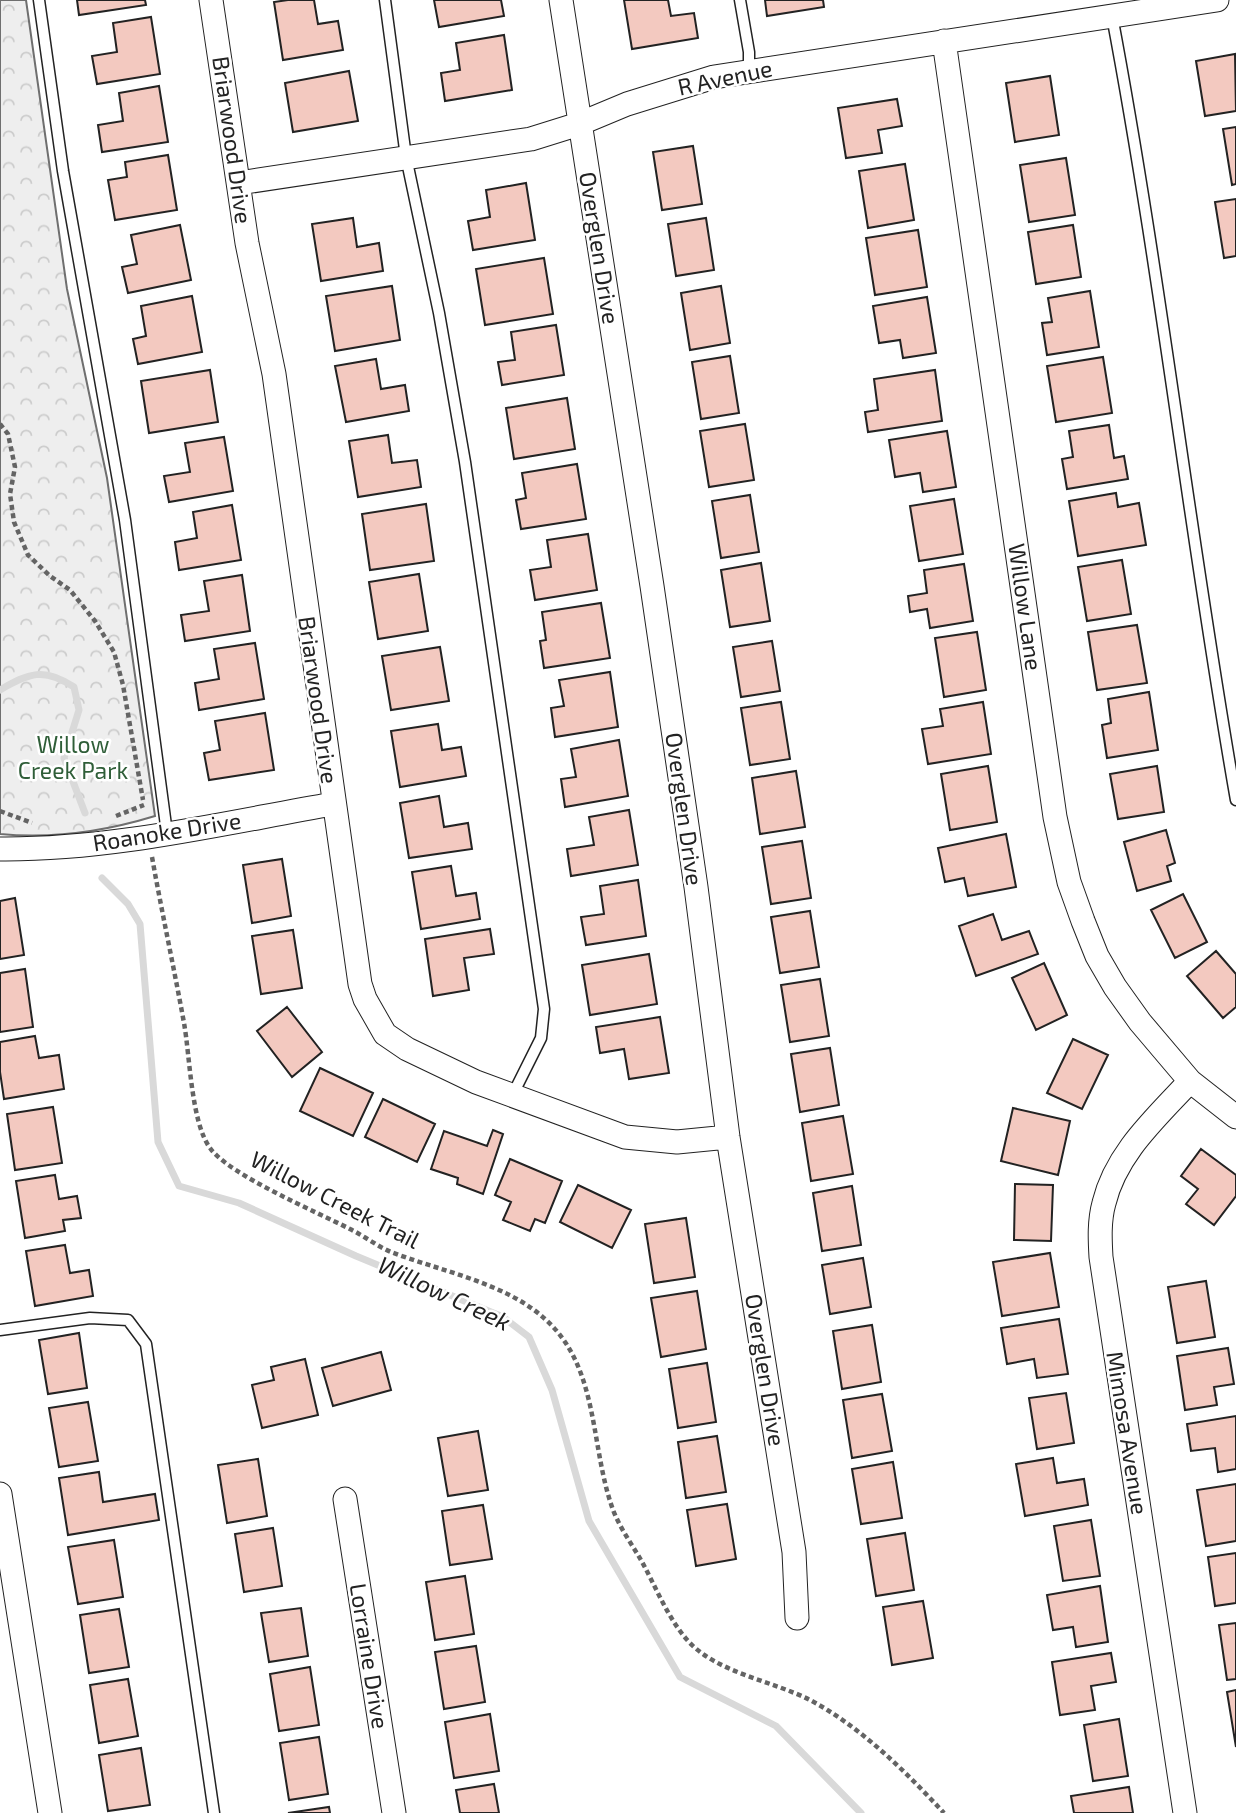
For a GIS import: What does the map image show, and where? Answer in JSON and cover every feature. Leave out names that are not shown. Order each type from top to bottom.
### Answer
[{"type":"street","name":"Briarwood Drive","points":[[211,0],[250,257],[274,374],[360,984],[373,1015],[385,1034],[407,1049],[476,1082],[625,1138],[677,1142],[727,1137]]},
{"type":"street","name":"Overglen Drive","points":[[561,0],[652,586],[697,901],[727,1137],[794,1552],[797,1618]]},
{"type":"street","name":"R Avenue","points":[[239,183],[531,139],[579,124],[666,90],[714,77],[1217,0]]},
{"type":"street","name":"Willow Lane","points":[[944,41],[1055,817],[1069,882],[1097,956],[1115,987],[1140,1022],[1190,1081],[1236,1116]]},
{"type":"street","name":"Roanoke Drive","points":[[0,849],[62,848],[157,835],[333,804]]},
{"type":"street","name":"Mimosa Avenue","points":[[1185,1813],[1101,1258],[1100,1229],[1103,1204],[1113,1176],[1130,1147],[1190,1081]]},
{"type":"street","points":[[0,1494],[50,1813]]},
{"type":"street","name":"Lorraine Drive","points":[[345,1499],[394,1813]]},
{"type":"lane","points":[[39,0],[63,171],[125,520],[157,835]]},
{"type":"lane","points":[[385,0],[406,158],[439,313],[465,462],[544,1009],[541,1038],[512,1096]]},
{"type":"lane","points":[[740,0],[749,71]]},
{"type":"lane","points":[[1112,16],[1131,117],[1213,665],[1236,800]]},
{"type":"lane","points":[[0,1330],[90,1318],[128,1320],[146,1344],[214,1813]]},
{"type":"path","name":"Willow Creek Trail","points":[[0,424],[8,434],[15,467],[10,494],[14,522],[28,555],[70,590],[95,621],[114,652],[157,835],[200,1129],[211,1150],[229,1166],[387,1250],[495,1289],[521,1301],[546,1320],[570,1348],[587,1391],[613,1509],[670,1615],[690,1643],[716,1661],[809,1700],[848,1724],[880,1750],[944,1813]]},
{"type":"green space","name":"Willow Creek Park","points":[[0,0],[26,0],[67,289],[107,478],[155,816],[98,830],[59,834],[0,834]]},
{"type":"building","points":[[77,0],[145,0],[146,5],[79,15]]},
{"type":"building","points":[[314,0],[318,24],[338,21],[343,50],[283,60],[274,2]]},
{"type":"building","points":[[434,0],[501,0],[504,16],[439,27]]},
{"type":"building","points":[[624,0],[668,0],[671,16],[694,13],[698,38],[632,49]]},
{"type":"building","points":[[765,0],[823,0],[824,7],[767,16]]},
{"type":"building","points":[[151,17],[160,74],[97,84],[92,56],[117,52],[113,23]]},
{"type":"building","points":[[504,35],[512,90],[445,101],[441,73],[460,70],[456,43]]},
{"type":"building","points":[[1235,54],[1236,111],[1205,116],[1196,61]]},
{"type":"building","points":[[349,71],[358,121],[293,132],[285,83]]},
{"type":"building","points":[[1050,76],[1059,135],[1015,142],[1006,83]]},
{"type":"building","points":[[159,86],[168,142],[102,152],[98,125],[123,121],[119,93]]},
{"type":"building","points":[[897,99],[902,126],[878,130],[882,153],[846,158],[838,108]]},
{"type":"building","points":[[1236,127],[1236,184],[1232,185],[1223,129]]},
{"type":"building","points":[[693,146],[702,204],[662,210],[653,152]]},
{"type":"building","points":[[168,155],[177,210],[115,220],[108,180],[127,177],[125,162]]},
{"type":"building","points":[[1066,158],[1075,215],[1029,222],[1020,165]]},
{"type":"building","points":[[905,164],[914,220],[868,228],[859,171]]},
{"type":"building","points":[[526,183],[535,240],[473,250],[468,221],[490,217],[486,190]]},
{"type":"building","points":[[1236,199],[1236,256],[1224,258],[1215,202]]},
{"type":"building","points":[[353,218],[357,247],[379,243],[383,271],[321,281],[312,224]]},
{"type":"building","points":[[706,218],[714,270],[676,276],[668,224]]},
{"type":"building","points":[[180,225],[191,280],[128,293],[122,267],[137,264],[131,235]]},
{"type":"building","points":[[1073,225],[1081,277],[1036,284],[1028,232]]},
{"type":"building","points":[[918,230],[927,287],[875,295],[866,238]]},
{"type":"building","points":[[544,258],[553,314],[485,325],[476,269]]},
{"type":"building","points":[[392,286],[400,340],[335,351],[326,296]]},
{"type":"building","points":[[721,286],[730,343],[690,350],[681,293]]},
{"type":"building","points":[[1090,291],[1099,347],[1047,355],[1042,323],[1052,322],[1048,298]]},
{"type":"building","points":[[192,296],[202,352],[138,364],[133,339],[146,336],[141,306]]},
{"type":"building","points":[[927,297],[936,353],[903,358],[900,340],[879,343],[873,306]]},
{"type":"building","points":[[556,325],[564,375],[502,385],[498,362],[515,360],[511,332]]},
{"type":"building","points":[[730,356],[739,413],[701,419],[692,362]]},
{"type":"building","points":[[1103,357],[1112,413],[1056,422],[1047,366]]},
{"type":"building","points":[[376,359],[381,389],[405,385],[409,411],[346,422],[335,366]]},
{"type":"building","points":[[210,370],[218,422],[149,433],[141,381]]},
{"type":"building","points":[[935,370],[942,421],[868,432],[865,412],[878,410],[874,379]]},
{"type":"building","points":[[567,398],[575,449],[514,459],[506,408]]},
{"type":"building","points":[[745,424],[754,480],[709,487],[700,431]]},
{"type":"building","points":[[1109,425],[1114,458],[1124,456],[1128,479],[1067,489],[1062,459],[1073,457],[1069,431]]},
{"type":"building","points":[[947,431],[956,487],[923,492],[920,473],[895,477],[889,440]]},
{"type":"building","points":[[388,435],[392,463],[417,460],[421,487],[358,497],[349,441]]},
{"type":"building","points":[[224,437],[233,491],[169,502],[164,476],[190,472],[185,443]]},
{"type":"building","points":[[577,464],[586,519],[521,529],[516,500],[526,498],[522,473]]},
{"type":"building","points":[[1116,493],[1118,507],[1139,503],[1146,545],[1078,556],[1069,501]]},
{"type":"building","points":[[750,495],[759,552],[721,558],[712,501]]},
{"type":"building","points":[[954,499],[963,554],[919,561],[910,506]]},
{"type":"building","points":[[426,504],[434,561],[370,570],[362,514]]},
{"type":"building","points":[[232,505],[241,560],[179,570],[175,542],[197,538],[193,512]]},
{"type":"building","points":[[588,534],[597,590],[535,600],[530,570],[551,567],[547,540]]},
{"type":"building","points":[[1122,560],[1131,614],[1087,621],[1078,567]]},
{"type":"building","points":[[761,563],[770,621],[730,627],[721,570]]},
{"type":"building","points":[[964,564],[973,621],[930,628],[927,609],[910,612],[908,596],[927,593],[924,570]]},
{"type":"building","points":[[419,574],[428,631],[378,639],[369,582]]},
{"type":"building","points":[[242,575],[250,631],[185,641],[181,615],[209,611],[204,581]]},
{"type":"building","points":[[601,603],[610,658],[544,668],[540,641],[546,640],[542,612]]},
{"type":"building","points":[[1137,625],[1147,683],[1097,690],[1088,632]]},
{"type":"building","points":[[977,632],[986,690],[944,697],[935,638]]},
{"type":"building","points":[[772,641],[780,691],[741,697],[733,647]]},
{"type":"building","points":[[255,643],[264,699],[199,710],[195,683],[219,679],[214,649]]},
{"type":"building","points":[[440,647],[449,701],[391,710],[382,656]]},
{"type":"building","points":[[610,672],[618,727],[555,737],[551,708],[564,706],[559,680]]},
{"type":"building","points":[[1149,692],[1158,750],[1107,758],[1102,725],[1111,723],[1108,699]]},
{"type":"building","points":[[781,702],[790,759],[750,765],[741,708]]},
{"type":"building","points":[[983,702],[991,754],[928,764],[922,729],[943,726],[940,709]]},
{"type":"building","points":[[265,713],[274,770],[209,780],[204,753],[220,750],[215,721]]},
{"type":"building","points":[[438,724],[442,750],[461,747],[466,776],[400,787],[391,731]]},
{"type":"building","points":[[619,740],[628,796],[565,807],[561,779],[576,777],[571,749]]},
{"type":"building","points":[[988,766],[997,822],[950,830],[941,774]]},
{"type":"building","points":[[1157,766],[1164,812],[1118,819],[1110,774]]},
{"type":"building","points":[[796,771],[805,827],[760,834],[752,778]]},
{"type":"building","points":[[439,796],[444,827],[468,823],[472,849],[409,858],[400,803]]},
{"type":"building","points":[[629,810],[638,865],[571,876],[567,849],[594,845],[589,817]]},
{"type":"building","points":[[1166,830],[1175,863],[1167,866],[1171,881],[1137,891],[1124,842]]},
{"type":"building","points":[[1006,834],[1016,887],[968,896],[964,878],[945,882],[938,848]]},
{"type":"building","points":[[802,841],[811,898],[771,904],[762,847]]},
{"type":"building","points":[[282,859],[291,916],[252,923],[243,865]]},
{"type":"building","points":[[451,866],[456,896],[476,893],[480,919],[421,929],[412,872]]},
{"type":"building","points":[[638,880],[646,936],[586,945],[581,917],[604,914],[600,886]]},
{"type":"building","points":[[1183,894],[1207,942],[1175,958],[1151,910]]},
{"type":"building","points":[[15,898],[24,955],[0,959],[0,901]]},
{"type":"building","points":[[810,911],[819,967],[780,973],[771,917]]},
{"type":"building","points":[[993,914],[1002,940],[1029,931],[1038,954],[976,976],[959,926]]},
{"type":"building","points":[[490,929],[494,954],[464,958],[469,990],[433,996],[425,939]]},
{"type":"building","points":[[293,930],[302,988],[261,994],[252,936]]},
{"type":"building","points":[[1216,951],[1236,974],[1236,1007],[1223,1018],[1187,976]]},
{"type":"building","points":[[649,954],[657,1004],[590,1015],[582,965]]},
{"type":"building","points":[[1044,963],[1067,1015],[1036,1030],[1012,978]]},
{"type":"building","points":[[25,969],[33,1027],[0,1032],[0,973]]},
{"type":"building","points":[[820,979],[829,1036],[790,1042],[781,985]]},
{"type":"building","points":[[287,1007],[322,1052],[292,1077],[257,1031]]},
{"type":"building","points":[[660,1017],[669,1073],[629,1079],[624,1049],[600,1053],[596,1027]]},
{"type":"building","points":[[35,1036],[39,1058],[59,1055],[64,1089],[4,1099],[0,1072],[0,1042]]},
{"type":"building","points":[[1073,1039],[1108,1055],[1082,1109],[1047,1093]]},
{"type":"building","points":[[830,1048],[839,1105],[800,1112],[791,1054]]},
{"type":"building","points":[[320,1068],[373,1093],[353,1136],[300,1111]]},
{"type":"building","points":[[383,1099],[435,1124],[417,1162],[365,1137]]},
{"type":"building","points":[[53,1107],[62,1163],[15,1170],[7,1114]]},
{"type":"building","points":[[1013,1108],[1070,1121],[1058,1175],[1001,1161]]},
{"type":"building","points":[[843,1116],[853,1174],[811,1181],[802,1123]]},
{"type":"building","points":[[493,1130],[503,1134],[483,1194],[457,1184],[458,1178],[431,1169],[444,1131],[487,1146]]},
{"type":"building","points":[[1201,1149],[1236,1175],[1236,1196],[1214,1225],[1186,1204],[1198,1189],[1181,1176]]},
{"type":"building","points":[[510,1159],[562,1181],[545,1223],[535,1219],[530,1231],[503,1220],[511,1202],[495,1195]]},
{"type":"building","points":[[55,1175],[59,1199],[77,1196],[81,1218],[63,1220],[65,1231],[25,1238],[16,1181]]},
{"type":"building","points":[[1015,1184],[1053,1185],[1051,1241],[1014,1240]]},
{"type":"building","points":[[578,1185],[631,1210],[612,1248],[560,1222]]},
{"type":"building","points":[[852,1186],[861,1245],[822,1251],[813,1193]]},
{"type":"building","points":[[686,1218],[695,1277],[654,1283],[645,1224]]},
{"type":"building","points":[[65,1245],[70,1273],[89,1270],[93,1296],[35,1306],[26,1251]]},
{"type":"building","points":[[1050,1253],[1059,1307],[1002,1316],[993,1262]]},
{"type":"building","points":[[863,1258],[871,1307],[830,1314],[822,1265]]},
{"type":"building","points":[[1206,1281],[1215,1337],[1177,1343],[1168,1287]]},
{"type":"building","points":[[697,1291],[706,1349],[661,1357],[651,1298]]},
{"type":"building","points":[[1059,1319],[1068,1374],[1037,1378],[1034,1359],[1007,1364],[1001,1328]]},
{"type":"building","points":[[872,1325],[881,1382],[842,1389],[833,1331]]},
{"type":"building","points":[[79,1333],[87,1388],[48,1394],[39,1340]]},
{"type":"building","points":[[1228,1348],[1234,1384],[1214,1387],[1217,1405],[1185,1410],[1177,1356]]},
{"type":"building","points":[[381,1352],[391,1390],[333,1406],[322,1368]]},
{"type":"building","points":[[305,1359],[318,1415],[262,1428],[252,1385],[274,1380],[271,1367]]},
{"type":"building","points":[[707,1363],[716,1422],[678,1428],[669,1369]]},
{"type":"building","points":[[1066,1393],[1074,1443],[1037,1449],[1029,1398]]},
{"type":"building","points":[[882,1394],[892,1451],[852,1458],[843,1400]]},
{"type":"building","points":[[88,1402],[98,1461],[59,1467],[49,1408]]},
{"type":"building","points":[[1236,1416],[1236,1469],[1218,1472],[1215,1448],[1191,1451],[1187,1424]]},
{"type":"building","points":[[478,1431],[488,1490],[448,1496],[438,1438]]},
{"type":"building","points":[[717,1436],[726,1492],[686,1498],[678,1442]]},
{"type":"building","points":[[1053,1458],[1057,1483],[1084,1479],[1088,1505],[1025,1516],[1016,1464]]},
{"type":"building","points":[[258,1459],[267,1516],[227,1523],[218,1465]]},
{"type":"building","points":[[893,1462],[902,1518],[861,1524],[852,1469]]},
{"type":"building","points":[[99,1472],[103,1502],[155,1494],[159,1520],[68,1535],[59,1478]]},
{"type":"building","points":[[1236,1484],[1236,1541],[1206,1546],[1197,1490]]},
{"type":"building","points":[[727,1504],[736,1559],[696,1566],[687,1510]]},
{"type":"building","points":[[483,1505],[492,1559],[450,1565],[442,1511]]},
{"type":"building","points":[[1091,1520],[1100,1576],[1063,1581],[1054,1526]]},
{"type":"building","points":[[273,1528],[282,1586],[244,1592],[235,1534]]},
{"type":"building","points":[[905,1533],[914,1590],[876,1596],[867,1539]]},
{"type":"building","points":[[114,1540],[123,1597],[78,1604],[68,1547]]},
{"type":"building","points":[[1236,1553],[1236,1603],[1215,1606],[1208,1557]]},
{"type":"building","points":[[465,1576],[474,1634],[435,1640],[426,1582]]},
{"type":"building","points":[[1100,1586],[1108,1642],[1076,1647],[1073,1627],[1053,1630],[1047,1595]]},
{"type":"building","points":[[923,1601],[933,1658],[892,1665],[883,1607]]},
{"type":"building","points":[[301,1608],[308,1656],[269,1662],[261,1613]]},
{"type":"building","points":[[119,1609],[129,1667],[89,1673],[80,1615]]},
{"type":"building","points":[[1236,1623],[1236,1679],[1227,1680],[1219,1625]]},
{"type":"building","points":[[476,1646],[485,1702],[444,1709],[435,1652]]},
{"type":"building","points":[[1111,1653],[1116,1682],[1091,1686],[1095,1710],[1060,1715],[1052,1662]]},
{"type":"building","points":[[310,1667],[319,1725],[279,1731],[270,1674]]},
{"type":"building","points":[[128,1679],[138,1736],[99,1743],[90,1685]]},
{"type":"building","points":[[1236,1690],[1236,1747],[1227,1692]]},
{"type":"building","points":[[490,1714],[499,1771],[454,1778],[445,1722]]},
{"type":"building","points":[[1119,1719],[1128,1776],[1093,1781],[1084,1725]]},
{"type":"building","points":[[319,1737],[328,1794],[289,1800],[280,1743]]},
{"type":"building","points":[[141,1748],[150,1805],[108,1811],[99,1755]]},
{"type":"building","points":[[494,1784],[499,1813],[460,1813],[456,1790]]},
{"type":"building","points":[[1129,1787],[1133,1813],[1074,1813],[1071,1796]]},
{"type":"building","points":[[329,1807],[330,1813],[288,1813]]},
{"type":"waterway","name":"Willow Creek","points":[[0,690],[28,676],[37,675],[54,677],[74,687],[79,710],[64,758],[85,813]]},
{"type":"waterway","name":"Willow Creek","points":[[102,878],[128,904],[140,924],[158,1142],[179,1186],[239,1203],[356,1256],[503,1317],[529,1337],[552,1390],[589,1521],[680,1677],[776,1726],[861,1813]]}]
